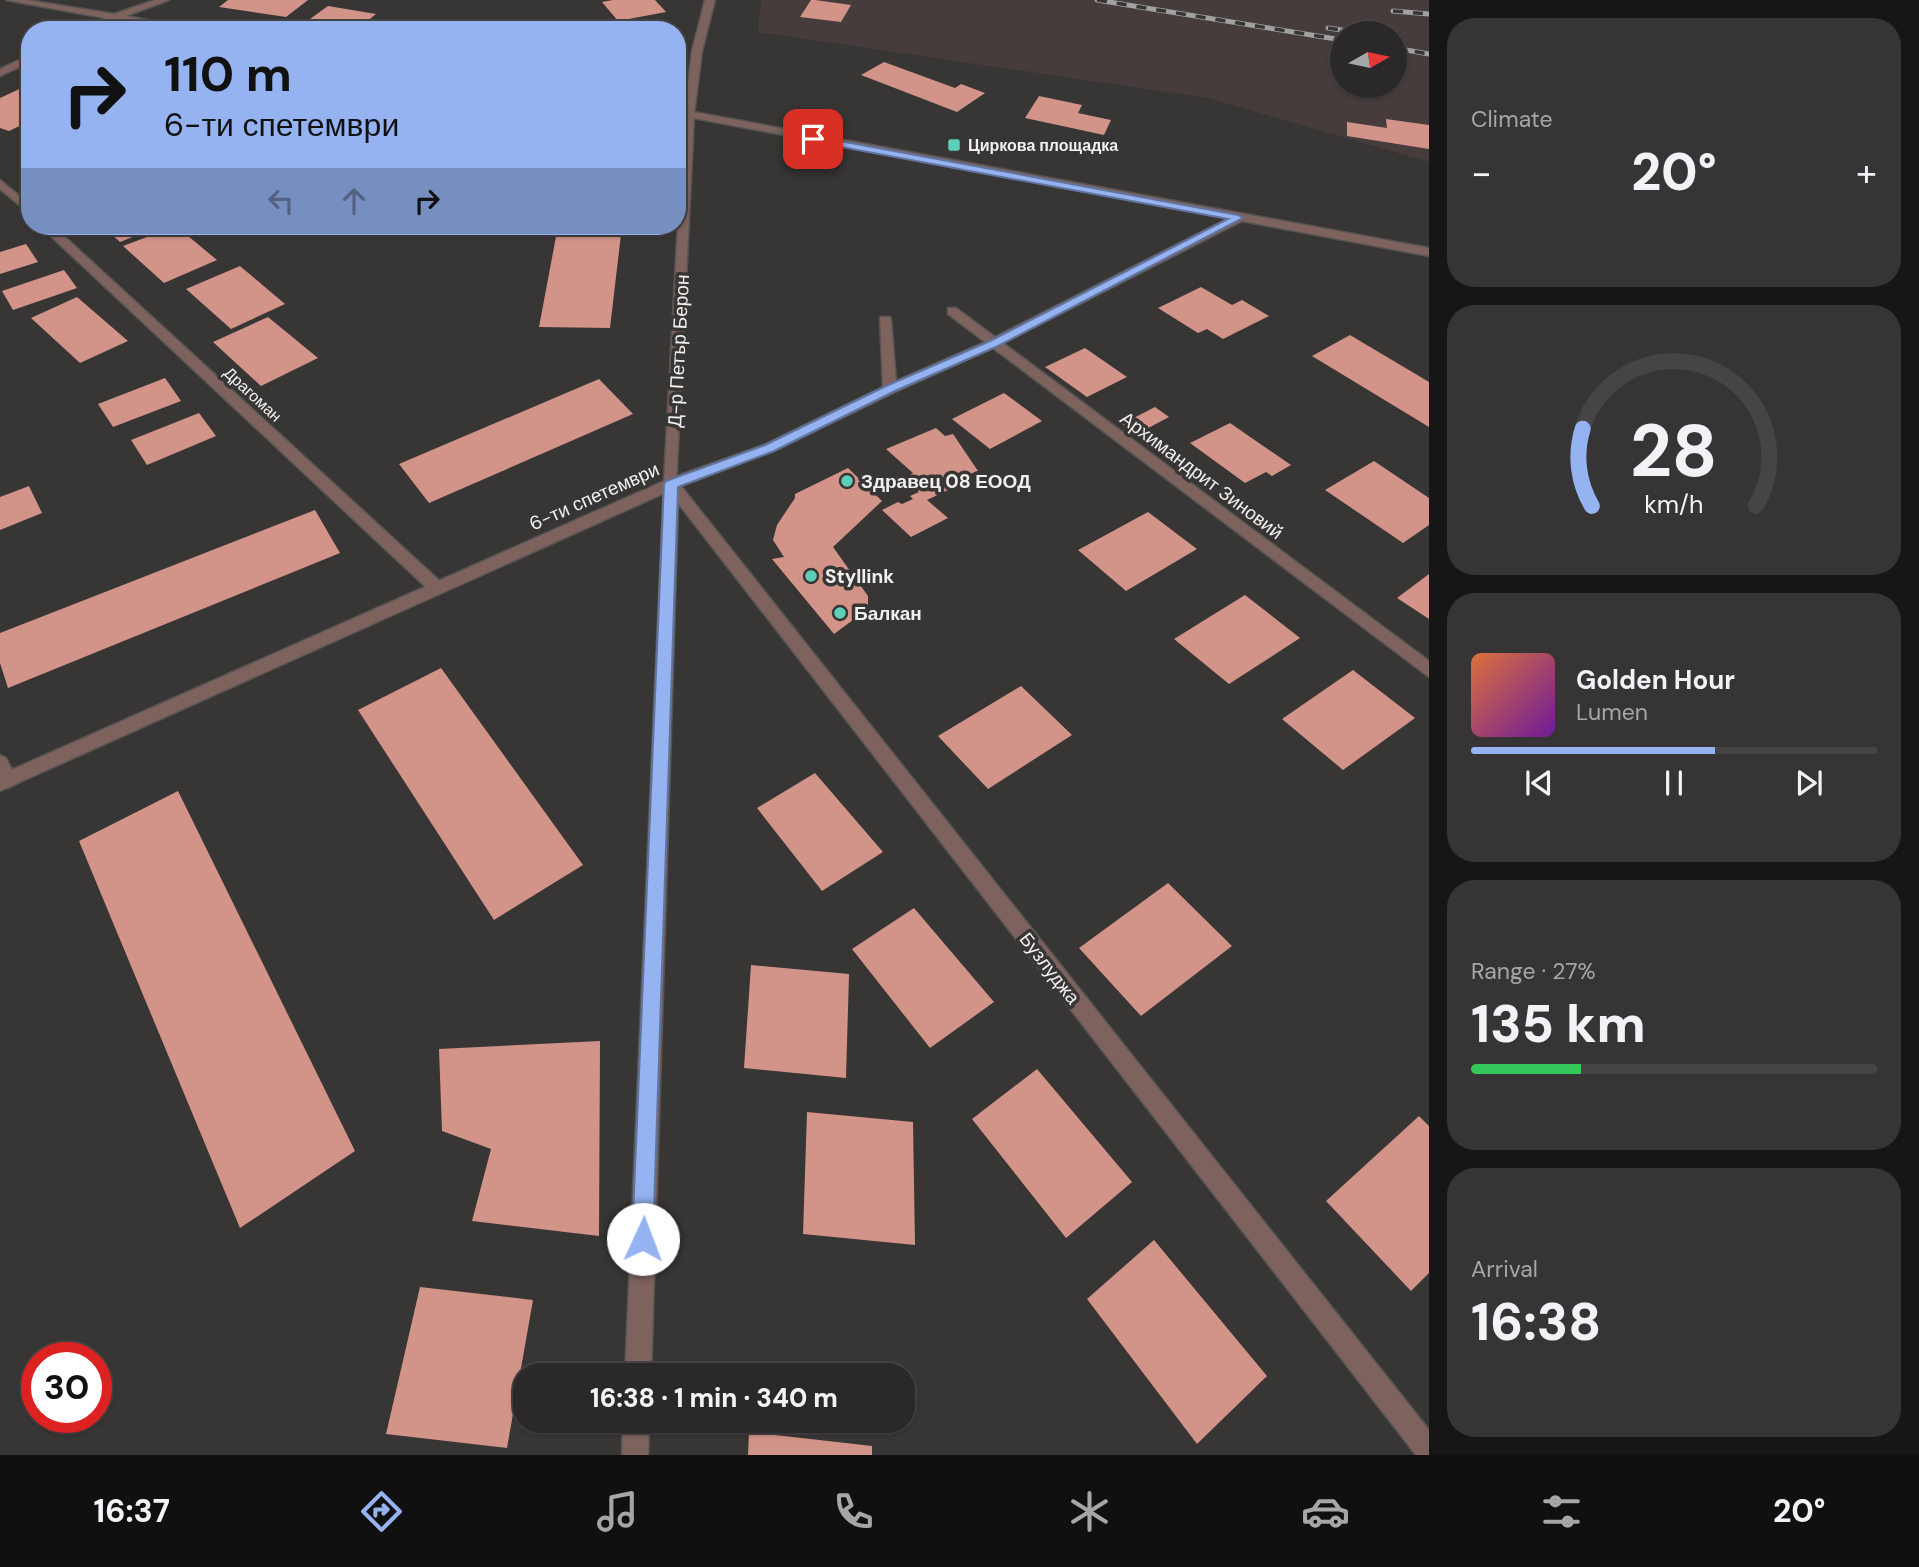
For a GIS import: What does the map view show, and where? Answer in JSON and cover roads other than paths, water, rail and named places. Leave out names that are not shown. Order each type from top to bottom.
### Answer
[{"type":"street","points":[[11,0],[113,13],[150,21]]},
{"type":"street","points":[[101,21],[113,13],[164,0]]},
{"type":"street","name":"Д-р Петър Берон","points":[[686,100],[710,0]]},
{"type":"street","points":[[0,73],[21,62]]},
{"type":"street","points":[[686,114],[1429,252]]},
{"type":"street","points":[[0,183],[21,203]]},
{"type":"street","name":"6-ти спетември","points":[[3,775],[437,589],[671,484],[769,448],[890,388],[994,343],[1238,218]]},
{"type":"street","name":"Драгоман","points":[[56,235],[437,589]]},
{"type":"street","name":"Д-р Петър Берон","points":[[638,1363],[679,235]]},
{"type":"street","name":"Архимандрит Зиновий","points":[[952,311],[1429,670]]},
{"type":"street","points":[[885,320],[890,388]]},
{"type":"street","name":"Бузлуджа","points":[[671,484],[1429,1451]]},
{"type":"street","points":[[635,1455],[636,1433]]},
{"type":"railway","points":[[1097,0],[1330,38]]},
{"type":"railway","points":[[1393,11],[1429,14]]},
{"type":"railway","points":[[1407,50],[1429,54]]},
{"type":"place","name":"Циркова площадка","points":[[954,145]]},
{"type":"place","name":"Здравец 08 ЕООД","points":[[847,481]]},
{"type":"place","name":"Styllink","points":[[811,576]]},
{"type":"place","name":"Балкан","points":[[840,613]]}]
